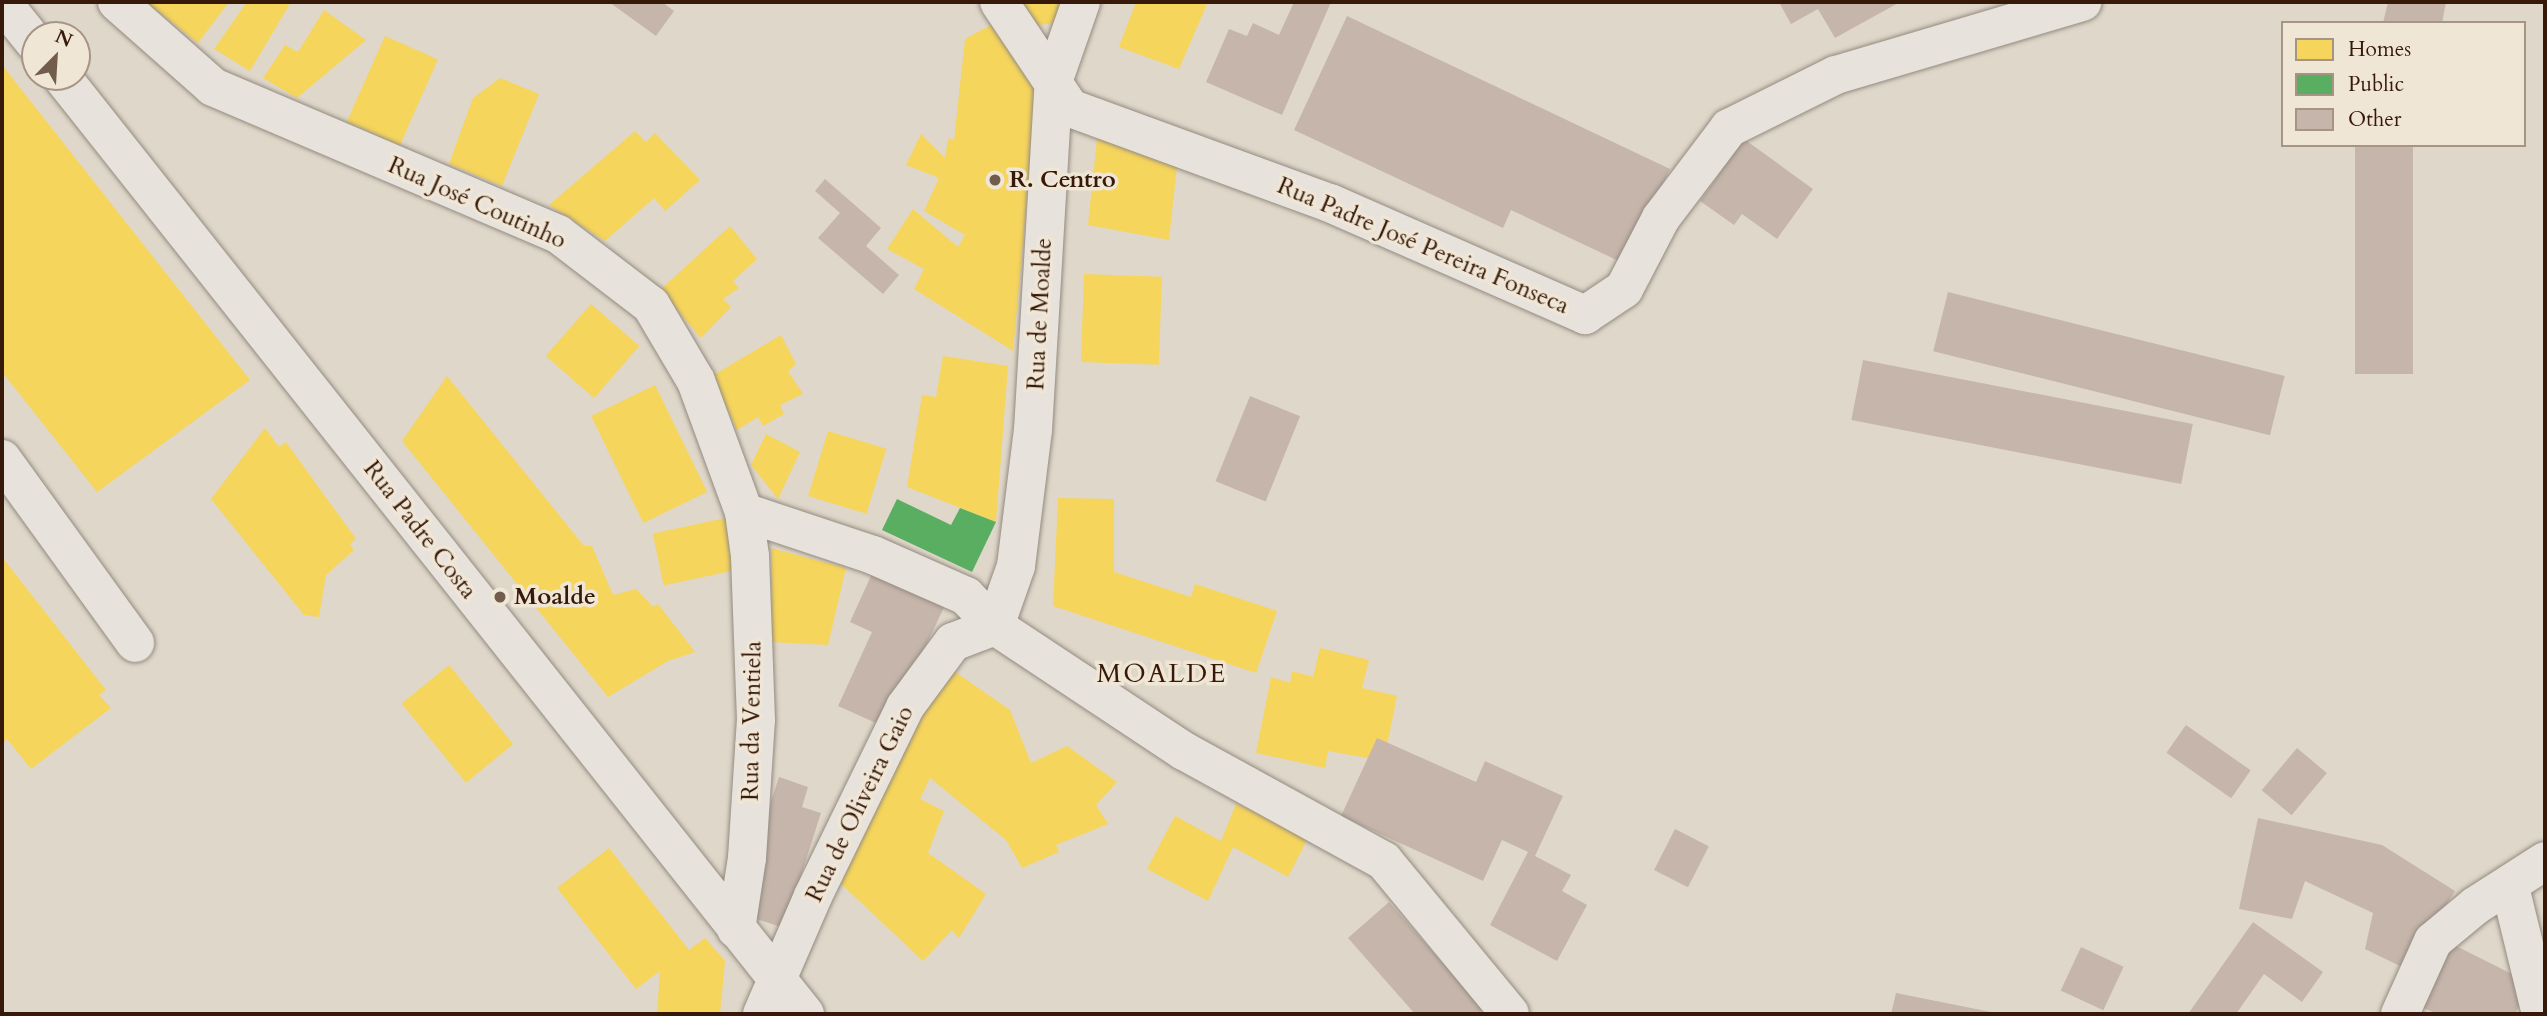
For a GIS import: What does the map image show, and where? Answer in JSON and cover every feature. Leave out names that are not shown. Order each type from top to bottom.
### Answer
[{"type":"street","points":[[2,2],[21,26]]},
{"type":"street","name":"Rua José Coutinho","points":[[117,2],[213,87],[558,234],[651,305],[696,382],[744,512]]},
{"type":"street","points":[[999,2],[1055,79]]},
{"type":"street","name":"Rua de Moalde","points":[[995,626],[1016,566],[1033,430],[1055,79],[1081,2]]},
{"type":"street","name":"Rua Padre José Pereira Fonseca","points":[[1055,79],[1070,108],[1330,203],[1585,314],[1624,289],[1661,218],[1729,128],[1836,75],[2081,2]]},
{"type":"street","name":"Rua Padre Costa","points":[[73,91],[805,1014]]},
{"type":"street","points":[[2,459],[135,643]]},
{"type":"street","points":[[744,512],[873,555],[966,597],[995,626],[1184,751],[1384,861],[1510,1014]]},
{"type":"street","name":"Rua da Ventiela","points":[[736,929],[747,858],[756,720],[750,556],[744,512]]},
{"type":"street","name":"Rua de Oliveira Gaio","points":[[762,1014],[905,707],[953,642],[995,626]]},
{"type":"street","points":[[2400,1014],[2433,941],[2474,906],[2510,887],[2545,861]]},
{"type":"street","points":[[2510,887],[2541,1014]]},
{"type":"building: Homes","points":[[146,2],[229,2],[198,43]]},
{"type":"building: Homes","points":[[247,2],[291,2],[250,71],[214,49]]},
{"type":"building: Homes","points":[[1014,2],[1062,2],[1055,23],[1030,26]]},
{"type":"building: Homes","points":[[1136,2],[1208,2],[1179,69],[1119,47]]},
{"type":"building: Homes","points":[[324,10],[366,40],[297,98],[263,78],[285,45],[298,52]]},
{"type":"building: Homes","points":[[991,25],[1037,92],[1013,351],[914,289],[924,269],[887,249],[913,209],[958,247],[965,235],[924,211],[939,178],[906,165],[921,134],[945,158],[948,139],[954,140],[965,39]]},
{"type":"building: Homes","points":[[385,36],[438,60],[400,145],[347,122]]},
{"type":"building: Homes","points":[[2,65],[250,380],[97,492],[2,372]]},
{"type":"building: Homes","points":[[500,78],[539,94],[502,186],[449,164],[473,98]]},
{"type":"building: Homes","points":[[1098,130],[1178,157],[1169,240],[1088,225]]},
{"type":"building: Homes","points":[[635,131],[646,142],[655,133],[700,180],[665,211],[654,198],[605,241],[549,205]]},
{"type":"building: Homes","points":[[730,226],[757,259],[733,281],[739,288],[723,299],[731,307],[701,338],[660,290]]},
{"type":"building: Homes","points":[[1084,274],[1162,277],[1159,365],[1081,362]]},
{"type":"building: Homes","points":[[591,304],[639,346],[594,398],[546,356]]},
{"type":"building: Homes","points":[[781,335],[796,364],[788,371],[803,394],[780,405],[784,414],[763,426],[758,417],[737,430],[712,376]]},
{"type":"building: Homes","points":[[943,356],[1008,366],[996,522],[907,487],[922,395],[936,397]]},
{"type":"building: Homes","points":[[447,376],[584,546],[592,546],[613,595],[636,589],[653,607],[658,604],[695,652],[668,661],[608,697],[402,441]]},
{"type":"building: Homes","points":[[655,385],[707,492],[643,523],[591,416]]},
{"type":"building: Homes","points":[[265,428],[279,447],[286,442],[356,539],[350,544],[354,550],[326,575],[319,617],[304,615],[211,499]]},
{"type":"building: Homes","points":[[828,431],[886,449],[866,514],[808,496]]},
{"type":"building: Homes","points":[[766,434],[800,452],[778,499],[751,465]]},
{"type":"building: Homes","points":[[1058,498],[1114,499],[1114,572],[1191,597],[1195,584],[1277,611],[1256,673],[1053,606]]},
{"type":"building: Homes","points":[[726,518],[737,570],[664,585],[653,534]]},
{"type":"building: Homes","points":[[771,548],[846,568],[828,645],[771,642]]},
{"type":"building: Homes","points":[[2,557],[106,690],[99,695],[111,708],[31,769],[7,739],[2,744]]},
{"type":"building: Homes","points":[[1320,648],[1369,660],[1362,688],[1397,696],[1384,761],[1328,751],[1325,768],[1256,753],[1271,677],[1290,683],[1292,671],[1313,677]]},
{"type":"building: Homes","points":[[449,665],[513,744],[466,783],[402,703]]},
{"type":"building: Homes","points":[[951,669],[1010,710],[1031,763],[1067,746],[1117,782],[1096,805],[1108,824],[1056,845],[1059,852],[1022,868],[1006,840],[930,778],[920,799],[944,811],[928,853],[986,894],[959,938],[952,930],[923,961],[839,882],[895,750]]},
{"type":"building: Homes","points":[[1236,804],[1309,836],[1288,877],[1233,847],[1208,901],[1147,869],[1175,816],[1221,841]]},
{"type":"building: Homes","points":[[609,848],[689,950],[705,938],[725,961],[720,1014],[657,1014],[660,971],[636,989],[557,888]]},
{"type":"building: Public","points":[[897,499],[951,525],[960,508],[996,522],[972,572],[882,530]]},
{"type":"building: Other","points":[[609,2],[662,2],[674,11],[656,36]]},
{"type":"building: Other","points":[[1294,2],[1331,2],[1282,115],[1206,82],[1229,29],[1247,36],[1253,23],[1279,35]]},
{"type":"building: Other","points":[[1779,2],[1900,2],[1835,38],[1818,9],[1791,24]]},
{"type":"building: Other","points":[[2388,2],[2446,2],[2442,21],[2383,21]]},
{"type":"building: Other","points":[[1347,16],[1670,169],[1625,264],[1511,210],[1503,228],[1294,130]]},
{"type":"building: Other","points":[[1744,139],[1813,189],[1777,239],[1742,214],[1734,225],[1700,201]]},
{"type":"building: Other","points":[[2355,147],[2413,147],[2413,374],[2355,374]]},
{"type":"building: Other","points":[[825,179],[881,228],[866,246],[899,275],[883,294],[818,238],[840,213],[815,191]]},
{"type":"building: Other","points":[[1948,292],[2285,376],[2270,435],[1933,351]]},
{"type":"building: Other","points":[[1863,360],[2193,424],[2181,484],[1851,420]]},
{"type":"building: Other","points":[[1250,396],[1300,416],[1266,502],[1216,481]]},
{"type":"building: Other","points":[[875,567],[947,601],[887,728],[838,706],[872,632],[850,622]]},
{"type":"building: Other","points":[[2186,725],[2251,770],[2231,798],[2166,753]]},
{"type":"building: Other","points":[[1377,738],[1476,782],[1485,761],[1563,796],[1535,856],[1571,875],[1562,891],[1587,905],[1557,961],[1490,925],[1528,852],[1502,840],[1483,881],[1341,816]]},
{"type":"building: Other","points":[[2297,748],[2327,773],[2292,815],[2262,790]]},
{"type":"building: Other","points":[[779,777],[808,787],[802,807],[821,813],[784,928],[735,912]]},
{"type":"building: Other","points":[[2258,818],[2382,845],[2455,891],[2406,969],[2365,949],[2373,913],[2305,881],[2292,919],[2239,909]]},
{"type":"building: Other","points":[[1675,829],[1709,846],[1688,887],[1654,870]]},
{"type":"building: Other","points":[[1389,902],[1483,1009],[1477,1014],[1415,1014],[1348,938]]},
{"type":"building: Other","points":[[2253,922],[2323,972],[2302,1002],[2264,974],[2236,1014],[2188,1014]]},
{"type":"building: Other","points":[[2448,942],[2530,983],[2515,1014],[2437,1014],[2417,1005]]},
{"type":"building: Other","points":[[2081,947],[2124,967],[2103,1010],[2061,991]]},
{"type":"building: Other","points":[[1896,993],[1996,1013],[1996,1014],[1891,1014]]},
{"type":"place","name":"R. Centro","points":[[995,180]]},
{"type":"place","name":"Moalde","points":[[500,597]]},
{"type":"district","name":"MOALDE","points":[[1162,674]]}]
